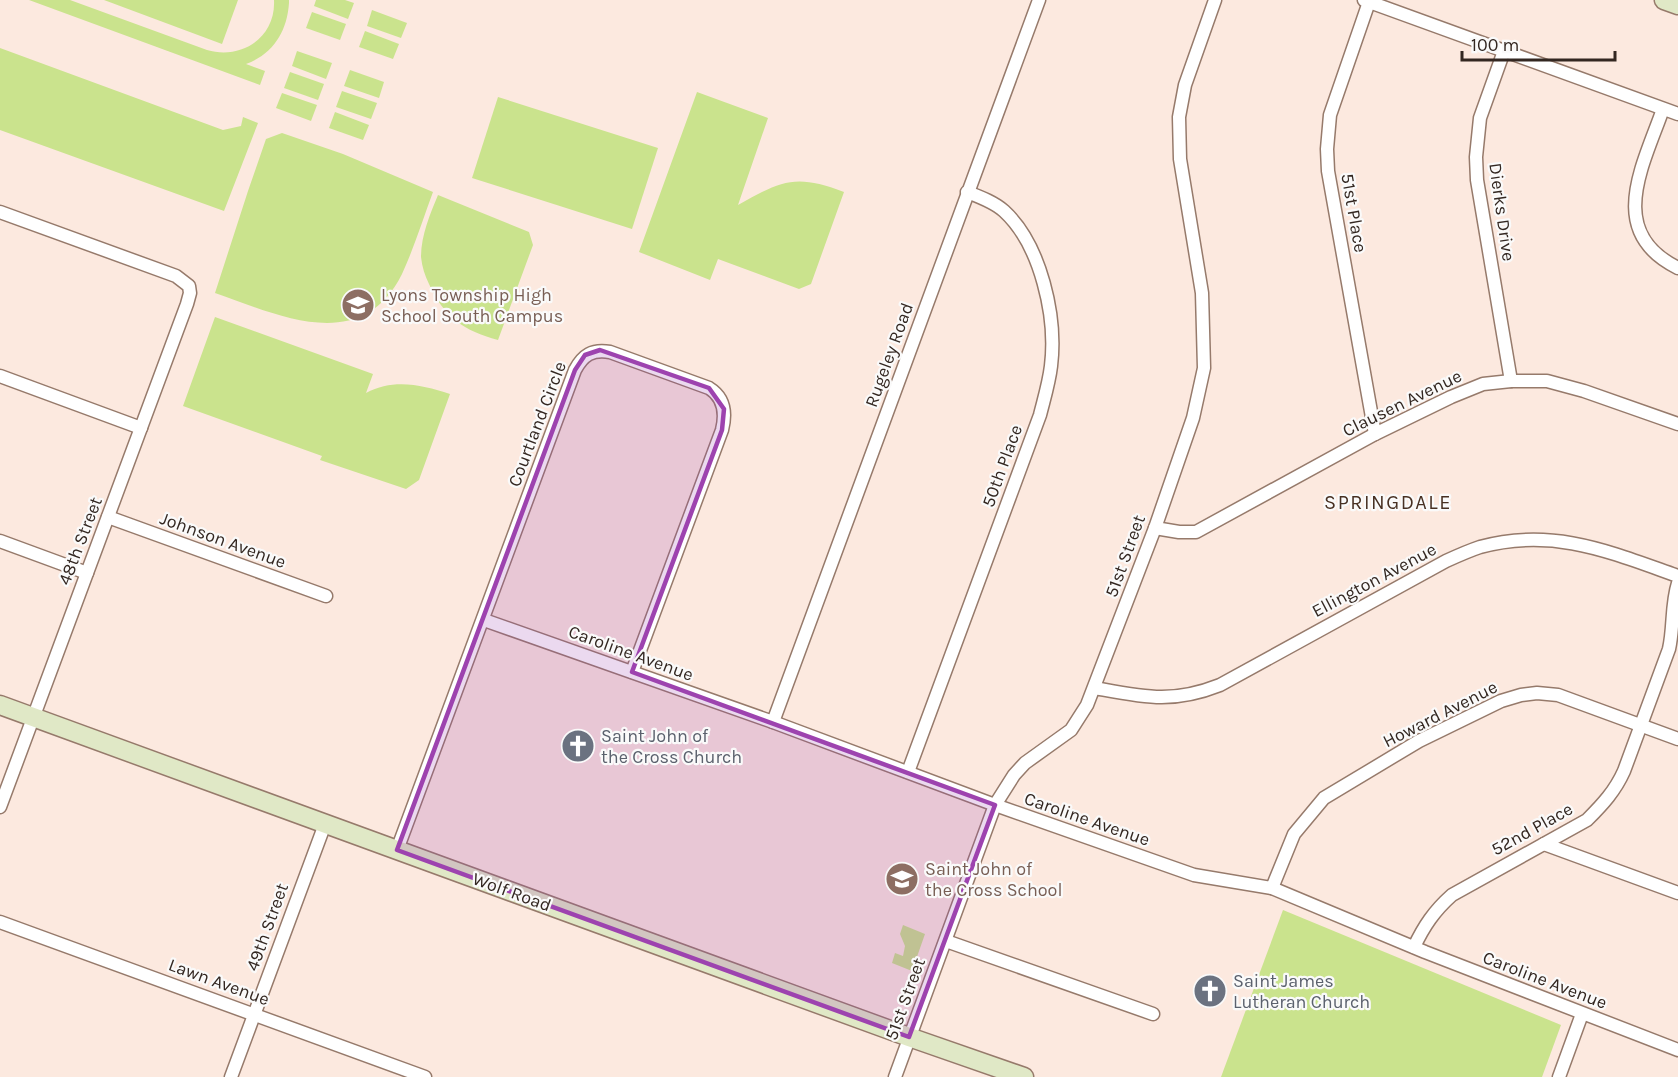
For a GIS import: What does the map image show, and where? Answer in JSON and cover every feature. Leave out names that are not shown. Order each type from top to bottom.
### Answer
[{"type":"main road","points":[[1664,0],[1678,5]]},
{"type":"main road","name":"Wolf Road","points":[[0,705],[1024,1077]]},
{"type":"street","name":"Rugeley Road","points":[[773,722],[1039,0]]},
{"type":"street","name":"51st Street","points":[[895,1077],[995,806],[1003,791],[1025,763],[1071,730],[1095,688],[1155,528],[1193,418],[1204,368],[1202,293],[1180,159],[1179,117],[1185,84],[1215,0]]},
{"type":"street","points":[[1366,1],[1678,114]]},
{"type":"street","name":"51st Place","points":[[1366,1],[1330,115],[1327,149],[1330,182],[1375,434]]},
{"type":"street","name":"Dierks Drive","points":[[1504,51],[1480,118],[1476,157],[1477,180],[1511,381]]},
{"type":"street","points":[[1663,109],[1636,184],[1634,213],[1644,241],[1664,261],[1678,268]]},
{"type":"street","name":"50th Place","points":[[908,772],[1040,415],[1052,364],[1051,319],[1045,288],[1028,244],[1014,221],[1003,209],[968,192]]},
{"type":"street","name":"48th Street","points":[[0,212],[176,276],[189,286],[190,293],[0,807]]},
{"type":"street","name":"Courtland Circle","points":[[397,850],[575,370],[585,355],[592,351],[609,352],[709,388],[716,393],[724,409],[722,430],[632,672]]},
{"type":"street","points":[[0,376],[141,428]]},
{"type":"street","name":"Clausen Avenue","points":[[1155,528],[1196,532],[1375,434],[1483,384],[1547,381],[1584,391],[1678,424]]},
{"type":"street","name":"Johnson Avenue","points":[[108,517],[326,596]]},
{"type":"street","name":"Ellington Avenue","points":[[1095,688],[1142,697],[1161,698],[1202,692],[1220,685],[1446,561],[1478,548],[1507,541],[1555,540],[1587,546],[1678,576]]},
{"type":"street","points":[[0,541],[87,573]]},
{"type":"street","name":"52nd Place","points":[[1414,947],[1425,924],[1452,895],[1471,882],[1587,820],[1604,804],[1615,789],[1624,771],[1669,649],[1672,636],[1673,597],[1678,583]]},
{"type":"street","name":"Caroline Avenue","points":[[484,620],[773,722],[995,806],[1194,875],[1272,888],[1414,947],[1678,1050]]},
{"type":"street","name":"Howard Avenue","points":[[1272,888],[1294,834],[1324,798],[1419,741],[1501,701],[1537,693],[1558,695],[1678,739]]},
{"type":"street","name":"49th Street","points":[[231,1077],[325,824]]},
{"type":"street","points":[[1544,844],[1678,893]]},
{"type":"street","name":"Lawn Avenue","points":[[0,922],[425,1077]]},
{"type":"street","points":[[945,941],[1153,1014]]},
{"type":"street","points":[[1559,1077],[1582,1014]]},
{"type":"highlighted area","points":[[600,350],[709,388],[724,409],[722,430],[632,672],[995,805],[909,1037],[397,850],[575,370],[585,355]]},
{"type":"green space","points":[[29,0],[70,0],[207,50],[220,52],[244,49],[254,43],[269,25],[274,0],[289,0],[289,3],[288,14],[277,41],[256,60],[246,64],[265,71],[260,85]]},
{"type":"green space","points":[[104,0],[238,0],[222,44]]},
{"type":"green space","points":[[316,0],[345,0],[354,3],[348,19],[314,6]]},
{"type":"green space","points":[[372,10],[407,23],[401,38],[367,26]]},
{"type":"green space","points":[[312,12],[346,24],[340,40],[306,28]]},
{"type":"green space","points":[[365,31],[399,44],[393,59],[359,47]]},
{"type":"green space","points":[[0,48],[223,130],[241,126],[243,117],[258,123],[224,211],[0,130]]},
{"type":"green space","points":[[297,51],[332,63],[326,79],[292,66]]},
{"type":"green space","points":[[350,70],[384,82],[379,98],[344,86]]},
{"type":"green space","points":[[290,72],[324,84],[318,100],[284,88]]},
{"type":"green space","points":[[342,91],[377,103],[371,119],[336,107]]},
{"type":"green space","points":[[697,92],[768,118],[738,205],[766,190],[789,182],[813,183],[844,192],[811,284],[799,289],[718,259],[710,280],[639,252]]},
{"type":"green space","points":[[282,93],[317,105],[311,121],[276,108]]},
{"type":"green space","points":[[498,97],[658,148],[632,229],[472,178]]},
{"type":"green space","points":[[335,112],[369,125],[363,140],[329,128]]},
{"type":"green space","points":[[282,133],[343,154],[433,192],[402,274],[385,299],[364,315],[342,322],[317,322],[265,311],[215,293],[266,139]]},
{"type":"green space","points":[[438,195],[529,232],[533,245],[498,340],[475,332],[456,321],[441,305],[426,278],[421,257],[424,233]]},
{"type":"green space","points":[[215,317],[373,374],[366,393],[376,388],[408,384],[450,394],[419,480],[406,489],[320,460],[322,456],[183,406]]},
{"type":"green space","points":[[1283,910],[1561,1025],[1542,1077],[1221,1077]]},
{"type":"green space","points":[[903,925],[925,934],[912,971],[892,963],[895,953],[903,956],[905,946],[900,934]]},
{"type":"place","name":"Lyons Township High School South Campus","points":[[358,305]]},
{"type":"place","name":"Saint John of the Cross Church","points":[[578,746]]},
{"type":"place","name":"Saint John of the Cross School","points":[[902,879]]},
{"type":"place","name":"Saint James Lutheran Church","points":[[1210,991]]},
{"type":"district","name":"SPRINGDALE","points":[[1388,502]]}]
